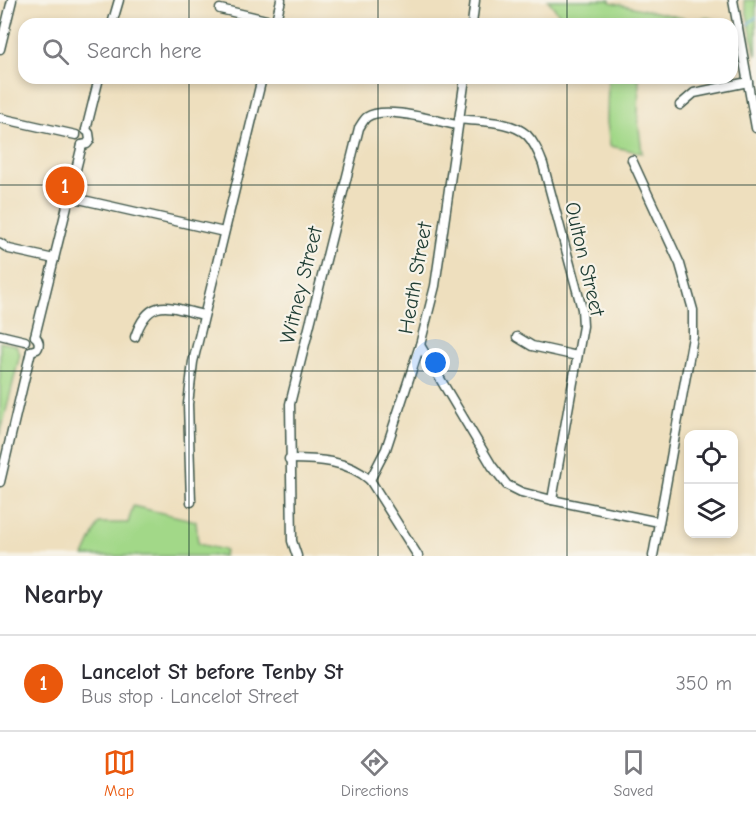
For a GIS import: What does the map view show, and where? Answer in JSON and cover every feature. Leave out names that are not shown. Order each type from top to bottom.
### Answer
[{"type":"street","points":[[0,50],[12,0]]},
{"type":"street","points":[[114,18],[118,0]]},
{"type":"street","points":[[276,18],[281,0]]},
{"type":"street","points":[[473,18],[475,0]]},
{"type":"street","points":[[733,0],[736,18]]},
{"type":"street","points":[[220,9],[255,18]]},
{"type":"street","points":[[738,27],[756,128]]},
{"type":"street","points":[[680,105],[694,93],[748,82]]},
{"type":"street","points":[[86,130],[80,130],[76,135],[77,142],[87,144],[90,140],[86,130],[98,84]]},
{"type":"street","points":[[191,502],[188,404],[193,362],[261,84]]},
{"type":"street","name":"Heath Street","points":[[464,84],[435,286],[420,345],[492,466],[507,485],[521,492],[552,500],[659,522]]},
{"type":"street","name":"Witney Street","points":[[297,556],[292,541],[290,404],[358,128],[367,117],[379,113],[458,122]]},
{"type":"street","points":[[0,118],[76,135]]},
{"type":"street","name":"Oulton Street","points":[[458,122],[510,126],[527,135],[537,149],[582,309],[583,326],[552,500]]},
{"type":"street","points":[[31,351],[37,349],[39,345],[35,336],[82,144]]},
{"type":"street","points":[[632,160],[680,264],[693,310],[693,338],[653,556]]},
{"type":"street","points":[[70,197],[224,232]]},
{"type":"street","points":[[0,243],[9,249],[54,259]]},
{"type":"street","points":[[135,337],[144,316],[156,308],[171,308],[203,315]]},
{"type":"street","points":[[0,336],[25,341]]},
{"type":"street","points":[[25,341],[30,336],[35,336]]},
{"type":"street","points":[[517,337],[532,346],[577,356]]},
{"type":"street","points":[[25,341],[26,348],[31,351]]},
{"type":"street","points":[[370,480],[386,449],[420,345]]},
{"type":"street","points":[[0,482],[4,445],[31,351]]},
{"type":"street","points":[[290,459],[321,459],[347,465],[363,474],[370,480],[418,556]]},
{"type":"green space","points":[[548,0],[610,0],[610,2],[682,18],[562,18]]},
{"type":"green space","points":[[744,0],[756,0],[756,56]]},
{"type":"green space","points":[[608,84],[639,84],[638,120],[642,153],[610,146],[607,122]]},
{"type":"green space","points":[[0,342],[16,345],[20,354],[0,436]]},
{"type":"green space","points":[[133,506],[196,521],[198,544],[225,550],[224,556],[84,556],[99,523],[128,523]]},
{"type":"waterway","points":[[748,24],[756,17]]},
{"type":"place","name":"Lancelot St before Tenby St","points":[[65,186]]}]
